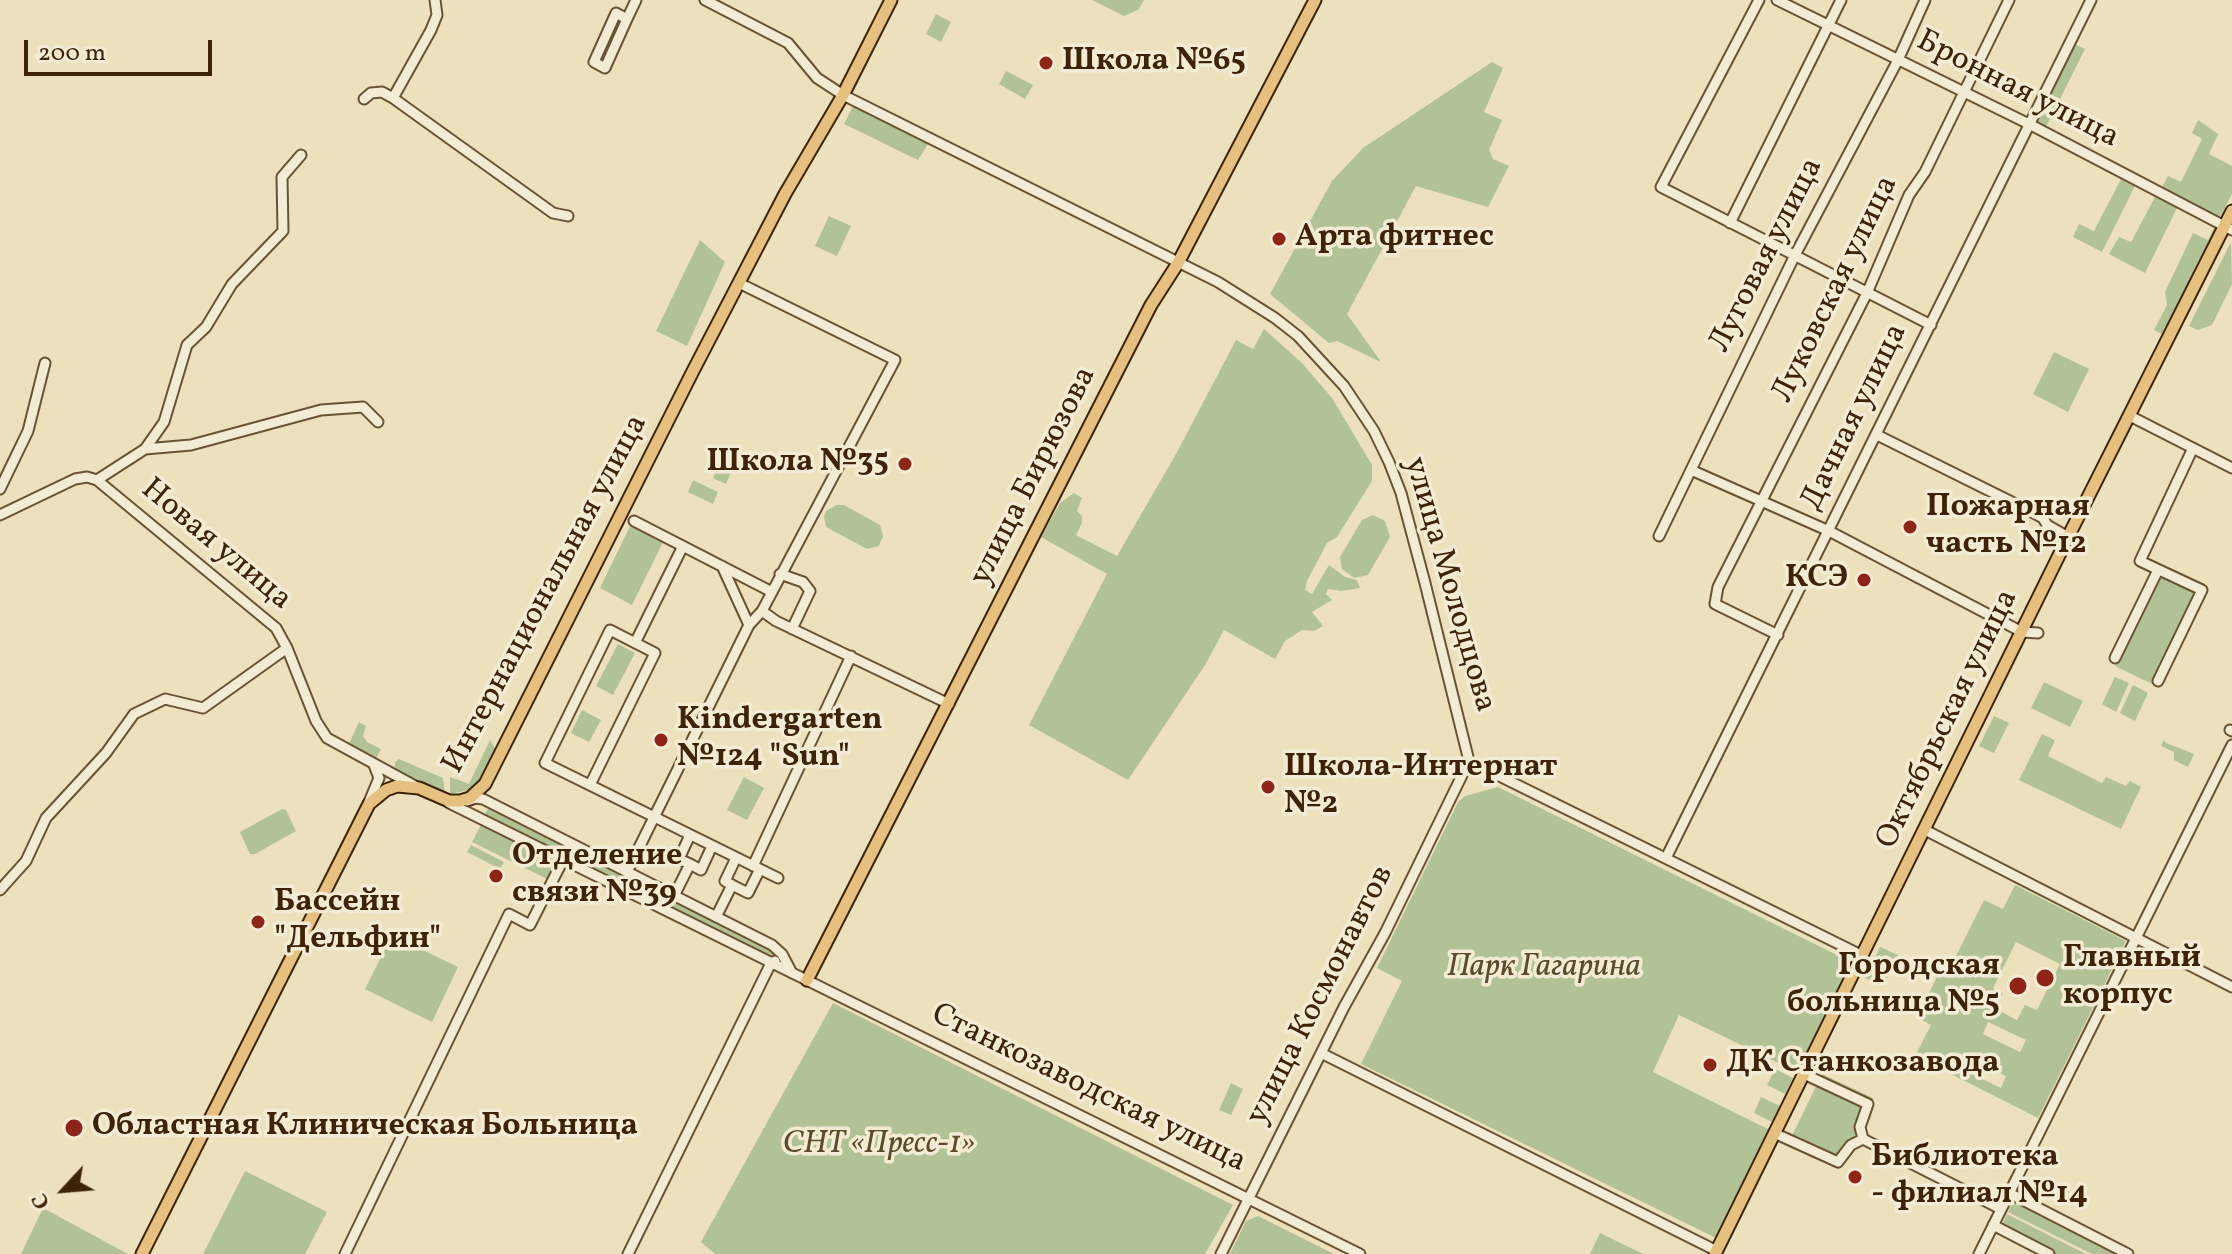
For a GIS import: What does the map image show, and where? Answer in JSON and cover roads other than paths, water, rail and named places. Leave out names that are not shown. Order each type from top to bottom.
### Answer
[{"type":"main road","name":"Интернациональная улица","points":[[142,1254],[363,814],[386,790],[408,786],[460,801],[470,798],[485,784],[785,194],[843,95],[891,0]]},
{"type":"main road","name":"улица Бирюзова","points":[[807,980],[1151,305],[1178,263],[1315,0]]},
{"type":"main road","name":"Октябрьская улица","points":[[1716,1252],[2068,537],[2228,228],[2232,211]]},
{"type":"street","points":[[393,98],[431,30],[437,15],[435,0]]},
{"type":"street","points":[[627,19],[616,13],[594,62],[605,68],[636,0]]},
{"type":"street","name":"улица Молодцова","points":[[705,0],[788,43],[817,78],[843,95],[1240,295],[1298,336],[1344,386],[1374,431],[1401,493],[1469,761],[1863,956]]},
{"type":"street","points":[[1759,0],[1661,187],[1931,325]]},
{"type":"street","name":"Бронная улица","points":[[1777,0],[2031,125],[2228,228]]},
{"type":"street","points":[[1730,223],[1841,0]]},
{"type":"street","name":"Луговая улица","points":[[1659,536],[1794,257],[1898,60],[1925,0]]},
{"type":"street","name":"Луковская улица","points":[[1778,635],[1715,604],[1718,587],[1867,293],[1909,195],[1925,172],[2009,0]]},
{"type":"street","name":"Дачная улица","points":[[1666,858],[2091,0]]},
{"type":"street","points":[[364,99],[371,93],[382,92],[393,98],[553,213],[568,216]]},
{"type":"street","points":[[0,515],[75,479],[87,477],[97,480],[145,449],[164,422],[187,345],[206,327],[232,284],[283,231],[282,177],[301,155]]},
{"type":"street","points":[[627,872],[749,625],[762,611],[895,360],[739,283]]},
{"type":"street","points":[[0,489],[28,431],[45,363]]},
{"type":"street","points":[[145,449],[191,445],[321,410],[363,407],[378,422]]},
{"type":"street","points":[[2130,416],[2232,468]]},
{"type":"street","points":[[1877,435],[2030,511],[2068,537]]},
{"type":"street","points":[[2158,681],[2202,590],[2140,561],[2193,448]]},
{"type":"street","points":[[1691,470],[1829,531],[2022,632],[2038,633]]},
{"type":"street","name":"Новая улица","points":[[97,480],[276,628],[323,733],[332,742],[419,788]]},
{"type":"street","points":[[634,521],[772,592]]},
{"type":"street","points":[[635,643],[683,546]]},
{"type":"street","points":[[722,566],[749,625]]},
{"type":"street","points":[[2115,658],[2158,570]]},
{"type":"street","points":[[780,574],[803,582],[810,591],[792,629]]},
{"type":"street","points":[[762,611],[792,629],[949,704]]},
{"type":"street","points":[[590,785],[655,653],[610,630],[545,763],[778,878]]},
{"type":"street","points":[[0,890],[26,861],[46,818],[106,753],[134,714],[165,699],[203,708],[287,648]]},
{"type":"street","points":[[736,858],[725,881],[748,893],[756,868],[851,656]]},
{"type":"street","points":[[1979,1254],[2232,745]]},
{"type":"street","name":"улица Космонавтов","points":[[1221,1254],[1469,761]]},
{"type":"street","points":[[363,814],[378,782],[379,774],[374,765]]},
{"type":"street","points":[[485,784],[484,795],[491,803]]},
{"type":"street","name":"Станкозаводская улица","points":[[441,798],[1360,1254]]},
{"type":"street","points":[[472,814],[466,805],[470,798],[491,803],[779,951],[792,973]]},
{"type":"street","points":[[1925,830],[2232,987]]},
{"type":"street","points":[[690,835],[679,859],[701,870],[712,846]]},
{"type":"street","points":[[345,1254],[509,914],[530,925],[563,860]]},
{"type":"street","points":[[674,896],[690,864]]},
{"type":"street","points":[[716,917],[732,885]]},
{"type":"street","points":[[628,1254],[771,963],[779,957],[779,951]]},
{"type":"street","points":[[1321,1053],[1716,1252]]},
{"type":"street","points":[[1804,1074],[1868,1104],[1860,1127],[1863,1139],[2001,1209]]},
{"type":"street","points":[[1774,1133],[1838,1162],[1851,1145],[1863,1139]]},
{"type":"street","points":[[2009,1193],[2128,1254]]},
{"type":"street","points":[[1993,1225],[2049,1254]]},
{"type":"place","name":"Школа №65","points":[[1046,63]]},
{"type":"place","name":"Арта фитнес","points":[[1279,239]]},
{"type":"place","name":"Школа №35","points":[[905,464]]},
{"type":"place","name":"Пожарная часть №12","points":[[1910,527]]},
{"type":"place","name":"КСЭ","points":[[1864,580]]},
{"type":"place","name":"Kindergarten №124 \"Sun\"","points":[[661,740]]},
{"type":"place","name":"Школа-Интернат №2","points":[[1268,787]]},
{"type":"place","name":"Отделение связи №39","points":[[496,876]]},
{"type":"place","name":"Бассейн \"Дельфин\"","points":[[258,922]]},
{"type":"place","name":"Главный корпус","points":[[2045,978]]},
{"type":"place","name":"Городская больница №5","points":[[2018,986]]},
{"type":"place","name":"ДК Станкозавода","points":[[1710,1065]]},
{"type":"place","name":"Областная Клиническая Больница","points":[[74,1128]]},
{"type":"place","name":"Библиотека - филиал №14","points":[[1855,1177]]},
{"type":"park label","name":"Парк Гагарина","points":[[1544,969]]},
{"type":"park label","name":"СНТ «Пресс-1»","points":[[879,1146]]}]
